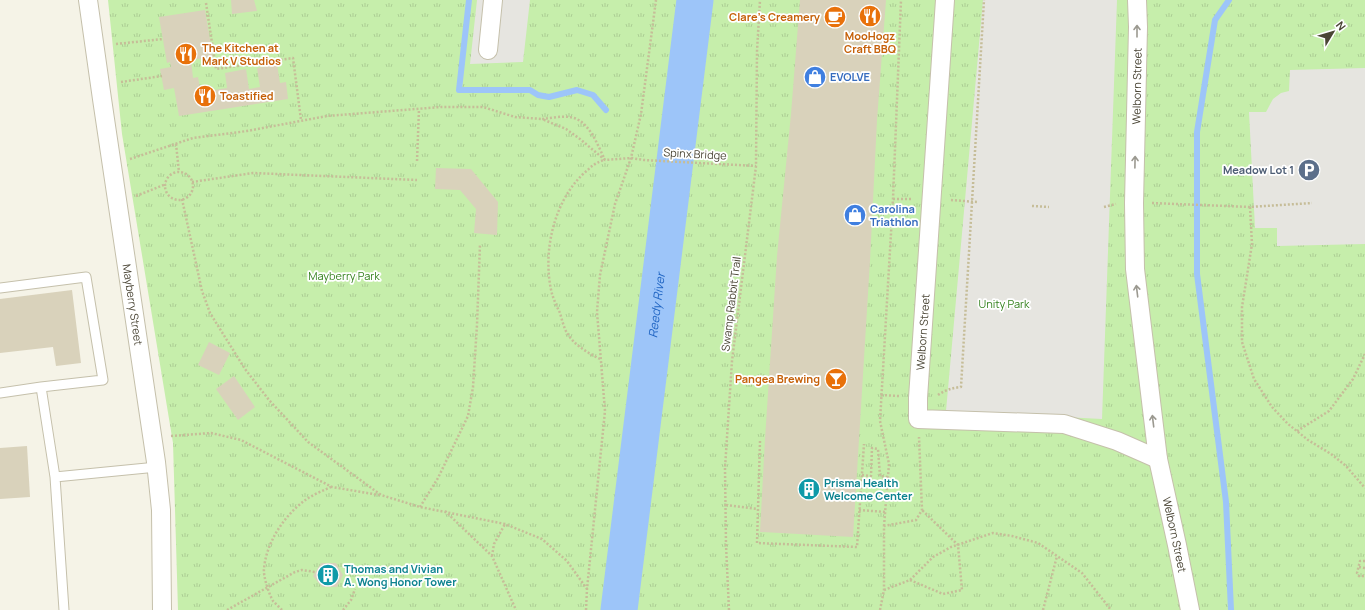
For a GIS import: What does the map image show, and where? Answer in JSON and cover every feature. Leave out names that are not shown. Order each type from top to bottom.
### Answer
[{"type":"street","name":"Mayberry Street","points":[[88,0],[157,467],[161,510],[162,610]]},
{"type":"street","points":[[488,50],[493,0]]},
{"type":"street","name":"Welborn Street","points":[[918,419],[945,0]]},
{"type":"street","name":"Welborn Street","points":[[1136,0],[1138,27],[1134,203],[1135,269],[1158,459],[1190,610]]},
{"type":"street","points":[[918,419],[1064,424],[1117,441],[1158,459]]},
{"type":"lane","points":[[0,288],[86,277],[103,380],[41,386],[0,393]]},
{"type":"lane","points":[[41,386],[55,477],[64,610]]},
{"type":"lane","points":[[55,477],[157,467]]},
{"type":"path","points":[[586,610],[605,411],[597,312],[600,275],[614,204],[631,158],[641,114],[656,0]]},
{"type":"path","name":"Swamp Rabbit Trail","points":[[729,610],[725,468],[732,361],[756,166],[757,51],[760,0]]},
{"type":"path","points":[[880,610],[884,590],[884,526],[889,464],[880,421],[893,199],[901,0]]},
{"type":"path","points":[[936,397],[945,390],[961,387],[984,0]]},
{"type":"path","points":[[206,3],[216,69],[293,58],[301,120]]},
{"type":"path","points":[[116,44],[163,39]]},
{"type":"path","points":[[121,82],[162,76]]},
{"type":"path","points":[[130,159],[193,138],[246,131],[327,116],[419,109],[482,107],[515,117],[542,119],[565,117],[579,120],[593,136],[605,160]]},
{"type":"path","points":[[416,161],[419,109]]},
{"type":"path","points":[[542,119],[566,129],[605,160]]},
{"type":"path","points":[[176,144],[179,172]]},
{"type":"path","name":"Spinx Bridge","points":[[605,160],[631,158],[756,166]]},
{"type":"path","points":[[600,359],[582,349],[567,334],[552,294],[549,259],[554,223],[569,191],[596,162],[605,160]]},
{"type":"path","points":[[179,172],[186,174],[191,178],[192,182],[193,186],[191,192],[186,198],[182,199],[172,197],[168,194],[166,184],[167,179],[172,174],[179,172]]},
{"type":"path","points":[[192,182],[253,173],[417,180]]},
{"type":"path","points":[[135,197],[166,184]]},
{"type":"path","points":[[182,199],[202,291],[210,313],[244,370],[308,442],[381,495]]},
{"type":"path","points":[[893,199],[916,199]]},
{"type":"path","points":[[950,200],[976,202]]},
{"type":"path","points":[[1146,202],[1250,207],[1312,203]]},
{"type":"path","points":[[1032,206],[1049,207]]},
{"type":"path","points":[[1250,207],[1252,244],[1242,307],[1242,342],[1254,379],[1272,407],[1308,440],[1331,454],[1346,466],[1365,488]]},
{"type":"path","points":[[420,507],[438,478],[468,416],[473,387],[480,244]]},
{"type":"path","points":[[1297,431],[1329,411],[1353,379],[1365,354]]},
{"type":"path","points":[[882,395],[900,396]]},
{"type":"path","points":[[884,526],[916,520],[922,510],[918,419]]},
{"type":"path","points":[[163,437],[211,433],[241,440],[332,486],[381,495],[420,507],[505,524],[542,539],[567,561],[587,589]]},
{"type":"path","points":[[760,441],[757,543],[856,548],[864,444]]},
{"type":"path","points":[[862,475],[871,476],[872,448],[878,448],[880,476],[888,477]]},
{"type":"path","points":[[282,610],[273,601],[268,588],[264,570],[268,552],[282,523],[304,501],[332,486]]},
{"type":"path","points":[[726,505],[757,509]]},
{"type":"path","points":[[859,510],[886,512]]},
{"type":"path","points":[[910,580],[943,594],[962,590],[958,545],[922,510]]},
{"type":"path","points":[[444,511],[492,556],[516,610]]},
{"type":"path","points":[[492,556],[494,544],[505,524]]},
{"type":"path","points":[[884,590],[910,580],[933,557],[951,547],[993,533],[1038,543],[1082,573],[1111,610]]},
{"type":"path","points":[[1043,610],[1057,556]]},
{"type":"path","points":[[1365,561],[1360,561],[1357,573],[1359,576],[1365,576]]},
{"type":"path","points":[[1359,567],[1365,568]]},
{"type":"path","points":[[228,610],[295,572],[302,570],[315,572]]},
{"type":"path","points":[[343,610],[351,600],[355,589]]},
{"type":"green space","name":"Unity Park","points":[[108,0],[1365,0],[1365,610],[178,610],[173,443],[122,134]]},
{"type":"shaded area","points":[[477,0],[530,0],[523,62],[470,64]]},
{"type":"shaded area","points":[[983,0],[1117,0],[1102,419],[946,411]]},
{"type":"shaded area","name":"Meadow Lot 1","points":[[1365,68],[1365,244],[1277,246],[1277,228],[1255,228],[1249,112],[1266,112],[1273,99],[1281,93],[1289,91],[1290,70]]},
{"type":"building","points":[[231,0],[254,0],[257,11],[232,14]]},
{"type":"building","points":[[800,0],[886,0],[877,120],[853,537],[760,532],[777,256],[791,114]]},
{"type":"building","points":[[205,10],[213,57],[191,60],[193,78],[198,77],[201,92],[227,88],[225,73],[246,69],[249,89],[260,87],[257,68],[277,64],[280,83],[286,82],[288,99],[179,116],[174,88],[164,90],[160,69],[171,67],[170,62],[167,63],[159,17]]},
{"type":"building","points":[[436,168],[471,169],[498,202],[497,235],[474,233],[476,209],[460,190],[435,189]]},
{"type":"building","points":[[72,290],[81,363],[56,366],[53,347],[0,353],[0,299]]},
{"type":"building","points":[[209,342],[230,353],[219,375],[198,365]]},
{"type":"building","points":[[234,376],[255,407],[238,420],[216,389]]},
{"type":"building","points":[[27,446],[30,497],[0,499],[0,448]]},
{"type":"building","name":"Thomas and Vivian A. Wong Honor Tower","points":[[321,563],[336,563],[343,575],[337,587],[322,587],[313,576]]},
{"type":"waterway","points":[[469,0],[459,90],[530,90],[538,95],[549,97],[577,90],[593,95],[606,110]]},
{"type":"waterway","name":"Reedy River","points":[[619,610],[695,0]]},
{"type":"waterway","points":[[1229,0],[1215,20],[1197,132],[1197,274],[1226,502],[1231,610]]},
{"type":"place","name":"MooHogz Craft BBQ","points":[[870,16]]},
{"type":"place","name":"Clare's Creamery","points":[[835,17]]},
{"type":"place","name":"The Kitchen at Mark V Studios","points":[[186,54]]},
{"type":"place","name":"EVOLVE","points":[[815,77]]},
{"type":"place","name":"Toastified","points":[[205,96]]},
{"type":"place","name":"Meadow Lot 1","points":[[1309,170]]},
{"type":"place","name":"Carolina Triathlon","points":[[855,215]]},
{"type":"place","name":"Pangea Brewing","points":[[836,379]]},
{"type":"place","name":"Prisma Health Welcome Center","points":[[809,489]]},
{"type":"place","name":"Thomas and Vivian A. Wong Honor Tower","points":[[328,575]]},
{"type":"park label","name":"Mayberry Park","points":[[344,276]]}]
